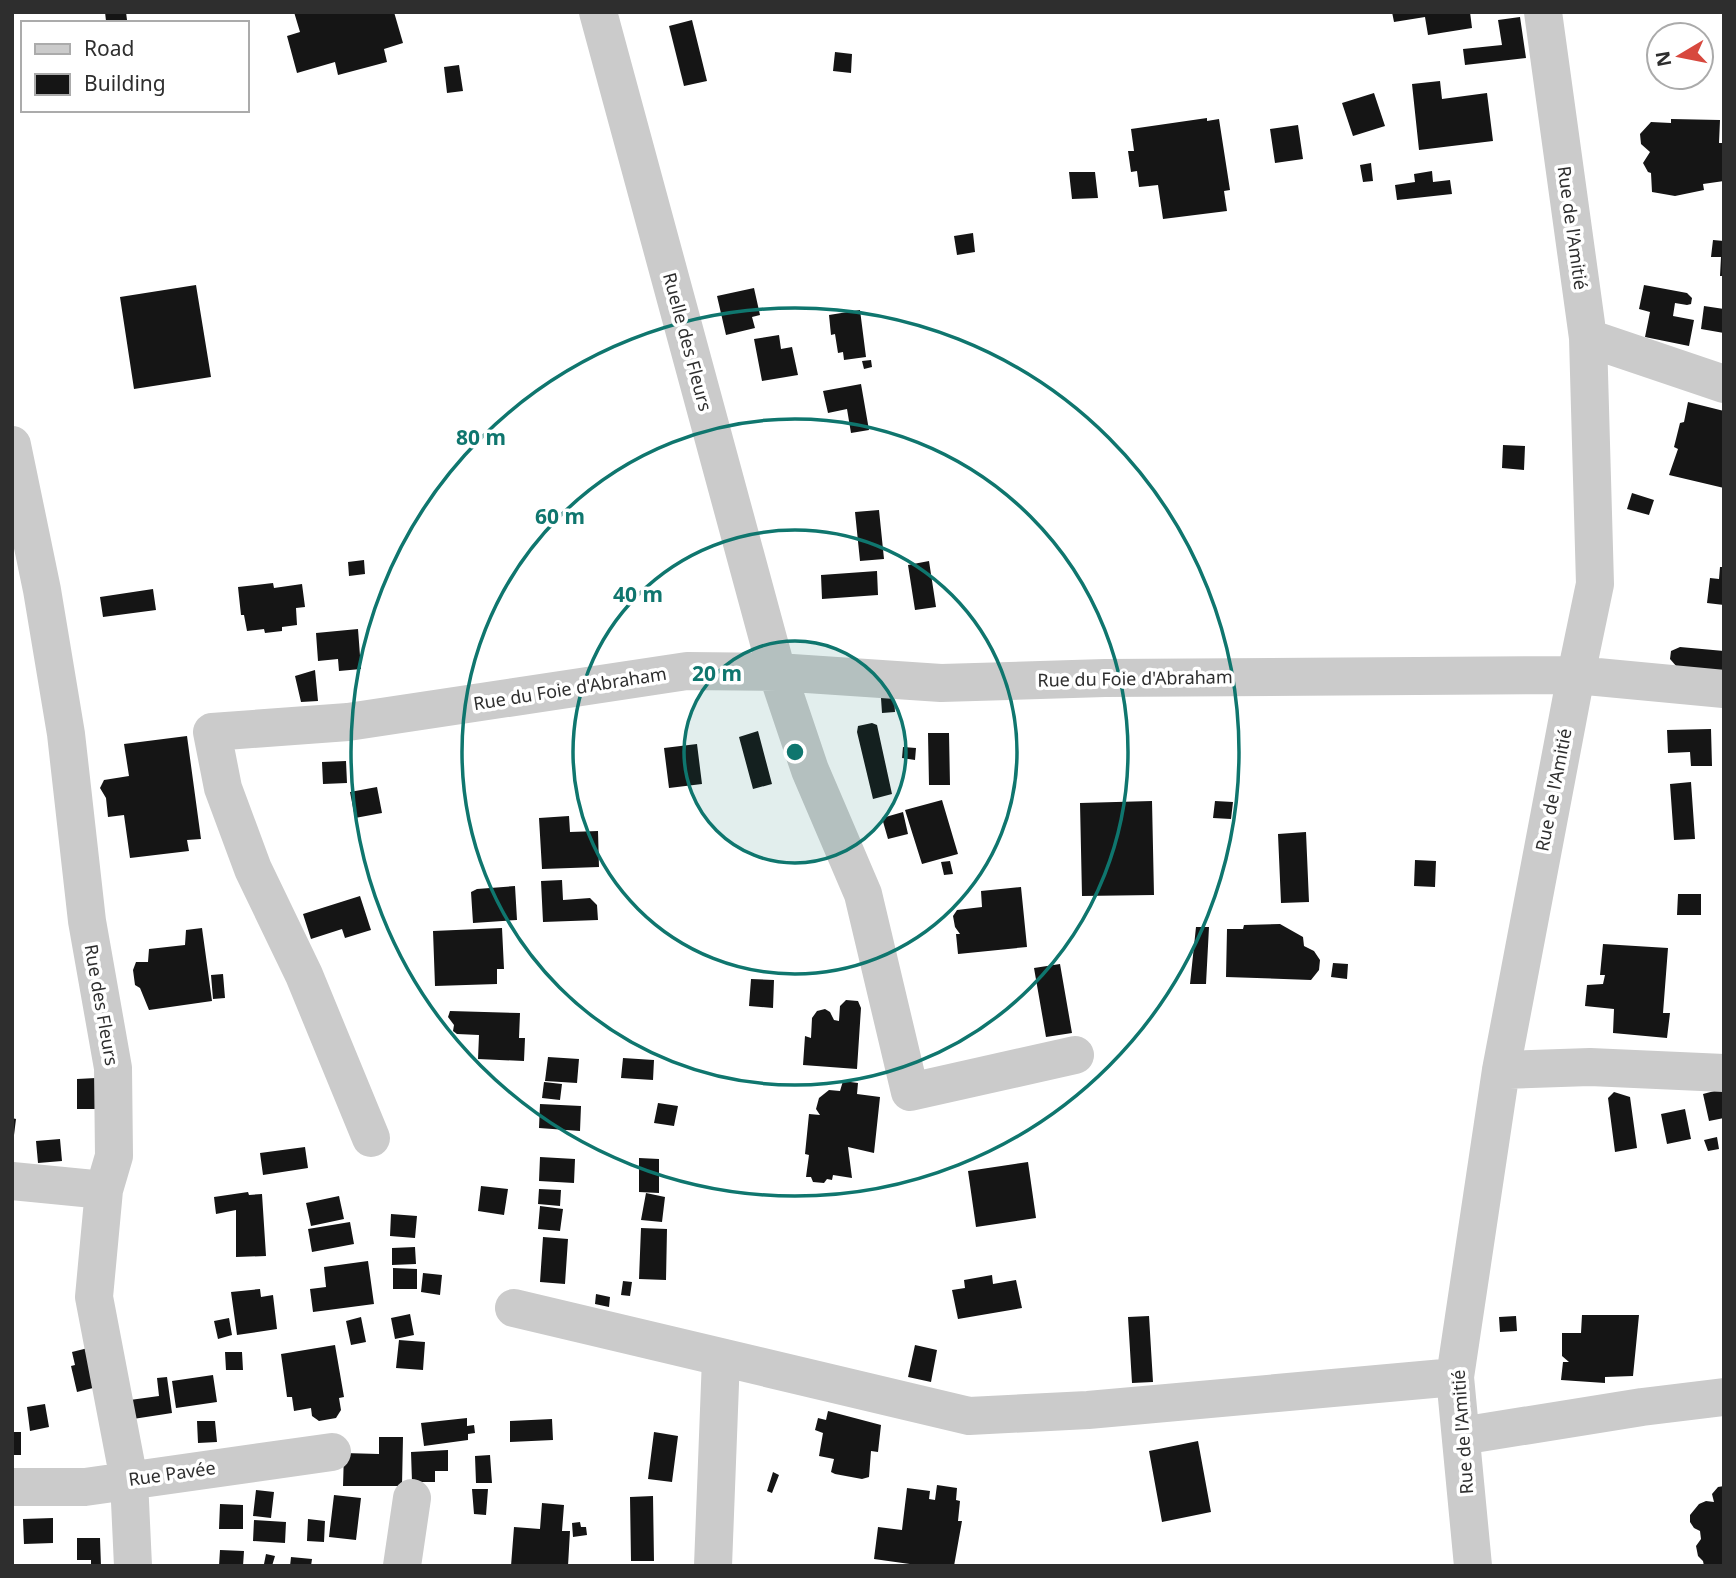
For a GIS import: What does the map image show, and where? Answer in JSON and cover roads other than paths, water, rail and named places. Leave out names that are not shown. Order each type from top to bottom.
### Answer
[{"type":"street","name":"Ruelle des Fleurs","points":[[598,12],[777,672],[810,770],[863,894],[910,1091],[1074,1055]]},
{"type":"street","name":"Rue de l'Amitié","points":[[1473,1566],[1455,1377],[1501,1070],[1595,584],[1588,338],[1543,12]]},
{"type":"street","points":[[1588,338],[1724,384]]},
{"type":"street","name":"Rue des Fleurs","points":[[12,445],[42,590],[66,734],[87,921],[113,1068],[114,1156],[103,1190],[94,1297],[129,1480],[133,1566]]},
{"type":"street","name":"Rue du Foie d'Abraham","points":[[371,1138],[304,975],[253,869],[223,788],[212,732],[348,722],[687,671],[777,672],[942,683],[1105,678],[1576,675],[1724,689]]},
{"type":"street","points":[[1501,1070],[1590,1067],[1724,1073]]},
{"type":"street","points":[[12,1181],[103,1190]]},
{"type":"street","points":[[514,1308],[969,1416],[1088,1410],[1455,1377]]},
{"type":"street","points":[[713,1566],[722,1358]]},
{"type":"street","points":[[1461,1436],[1724,1397]]},
{"type":"street","name":"Rue Pavée","points":[[12,1487],[85,1488],[332,1452]]},
{"type":"street","points":[[402,1566],[412,1498]]}]
